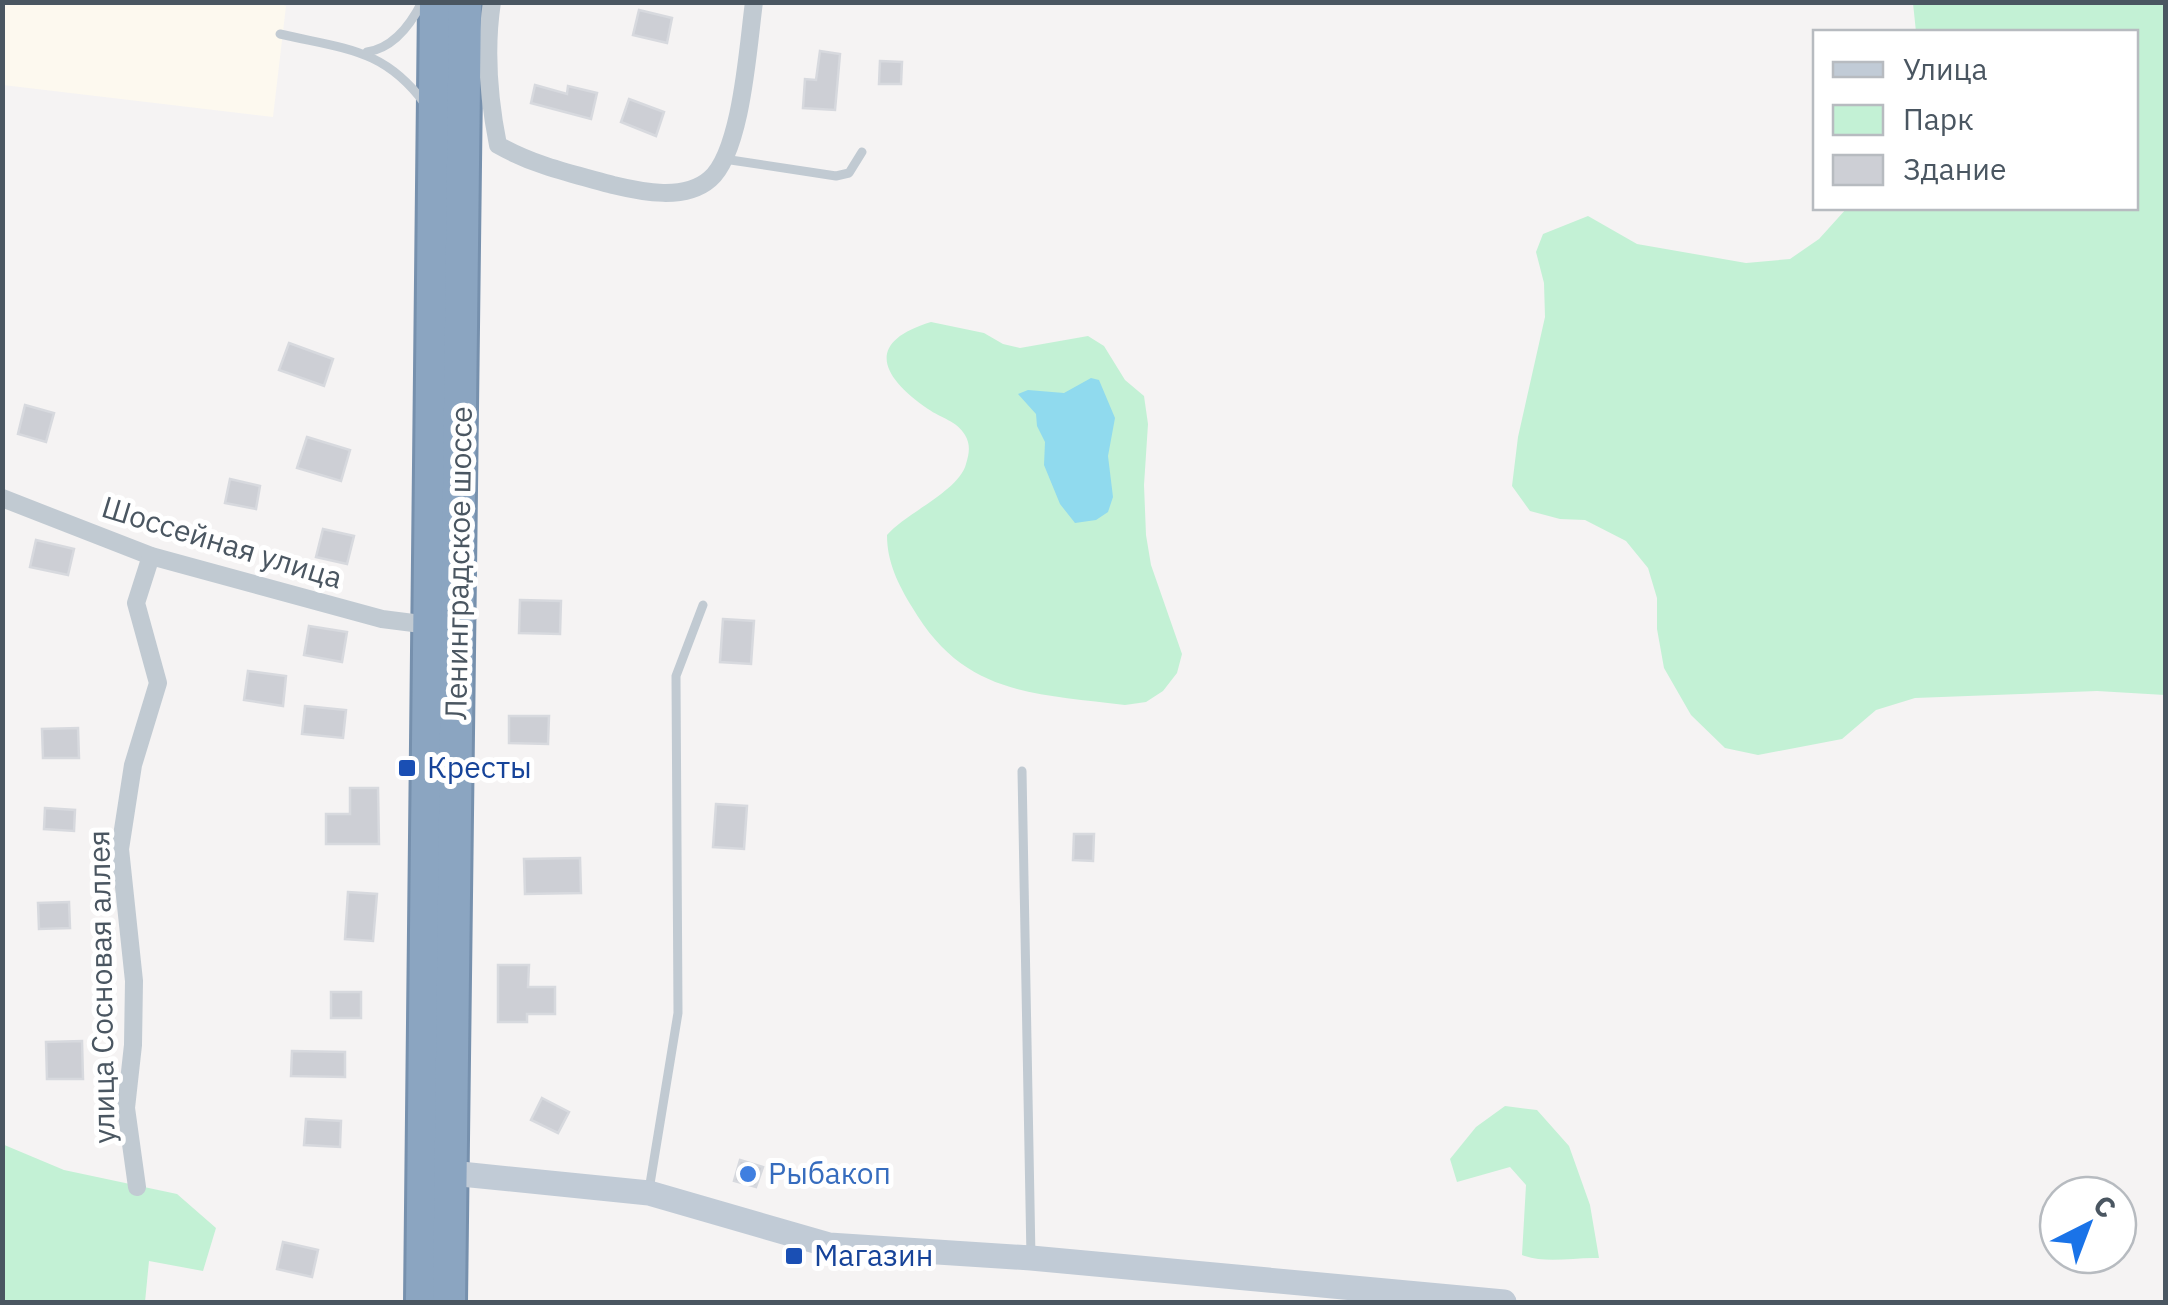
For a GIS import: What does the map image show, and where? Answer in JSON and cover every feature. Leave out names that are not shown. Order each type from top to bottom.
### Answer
[{"type":"highway","name":"Ленинградское шоссе","points":[[422,1302],[436,2]]},
{"type":"highway","name":"Ленинградское шоссе","points":[[449,1302],[473,18]]},
{"type":"street","points":[[492,2],[473,18],[498,145],[539,166],[609,184],[671,193],[693,189],[708,180],[724,159],[740,108],[754,2]]},
{"type":"street","name":"Шоссейная улица","points":[[2,498],[151,556],[382,619],[429,625]]},
{"type":"street","name":"улица Сосновая аллея","points":[[137,1187],[126,1108],[134,1045],[134,981],[120,849],[133,765],[158,683],[136,603],[151,556]]},
{"type":"street","points":[[451,1172],[649,1194],[829,1244],[1031,1258],[1504,1302]]},
{"type":"lane","points":[[362,53],[377,51],[399,34],[422,2]]},
{"type":"lane","points":[[280,34],[379,59],[398,73],[434,120]]},
{"type":"lane","points":[[724,159],[836,176],[848,173],[862,152]]},
{"type":"lane","points":[[649,1194],[678,1013],[676,676],[703,606]]},
{"type":"lane","points":[[1022,770],[1031,1258]]},
{"type":"shaded area","points":[[276,2],[286,6],[273,117],[3,85],[3,3]]},
{"type":"green space","points":[[1913,3],[2165,3],[2165,695],[2097,691],[1915,698],[1876,710],[1842,739],[1758,755],[1725,748],[1691,715],[1664,668],[1657,629],[1657,598],[1648,568],[1626,541],[1585,520],[1560,519],[1530,511],[1512,486],[1518,437],[1545,317],[1544,283],[1536,252],[1543,234],[1588,216],[1637,244],[1746,263],[1790,259],[1819,239],[1845,210],[2138,210],[2138,30],[1916,30]]},
{"type":"green space","points":[[931,322],[984,333],[1020,348],[1088,336],[1104,346],[1125,380],[1144,396],[1148,424],[1146,535],[1151,565],[1182,654],[1177,673],[1163,691],[1146,702],[1125,705],[1060,697],[1004,685],[978,674],[932,636],[907,598],[891,564],[887,535],[953,483],[969,453],[962,430],[912,397],[890,372],[888,350],[896,339]]},
{"type":"green space","points":[[1505,1106],[1537,1110],[1569,1146],[1590,1205],[1599,1258],[1550,1260],[1522,1255],[1526,1185],[1510,1167],[1457,1182],[1450,1159],[1476,1127]]},
{"type":"green space","points":[[2,1144],[64,1170],[177,1194],[216,1228],[203,1271],[149,1261],[145,1302],[3,1302]]},
{"type":"water","points":[[1091,378],[1099,380],[1115,418],[1108,456],[1113,497],[1108,512],[1096,520],[1075,523],[1060,504],[1044,465],[1045,442],[1036,414],[1018,394],[1028,390],[1064,393]]},
{"type":"building","points":[[639,10],[672,18],[667,43],[633,35]]},
{"type":"building","points":[[820,51],[840,54],[835,110],[803,108],[805,79],[816,80]]},
{"type":"building","points":[[880,61],[902,62],[901,84],[879,84]]},
{"type":"building","points":[[535,85],[567,94],[568,86],[597,93],[591,119],[531,103]]},
{"type":"building","points":[[629,99],[664,112],[656,136],[621,122]]},
{"type":"building","points":[[289,343],[333,359],[324,386],[279,370]]},
{"type":"building","points":[[25,405],[54,413],[46,442],[18,434]]},
{"type":"building","points":[[307,437],[350,450],[341,481],[297,468]]},
{"type":"building","points":[[230,479],[260,486],[256,509],[225,503]]},
{"type":"building","points":[[323,529],[354,536],[347,564],[316,557]]},
{"type":"building","points":[[36,540],[74,549],[68,575],[30,567]]},
{"type":"building","points":[[520,600],[561,601],[560,634],[519,633]]},
{"type":"building","points":[[723,619],[754,621],[751,664],[720,662]]},
{"type":"building","points":[[309,626],[347,632],[342,662],[304,655]]},
{"type":"building","points":[[248,671],[286,676],[283,706],[244,700]]},
{"type":"building","points":[[305,706],[346,710],[343,738],[302,734]]},
{"type":"building","points":[[509,716],[549,716],[548,744],[509,743]]},
{"type":"building","points":[[78,728],[79,758],[43,758],[42,729]]},
{"type":"building","points":[[350,788],[378,788],[379,844],[326,844],[326,814],[350,814]]},
{"type":"building","points":[[716,804],[747,806],[744,849],[713,847]]},
{"type":"building","points":[[45,808],[75,810],[74,831],[44,829]]},
{"type":"building","points":[[1074,834],[1094,834],[1093,861],[1073,860]]},
{"type":"building","points":[[580,858],[581,893],[525,894],[524,859]]},
{"type":"building","points":[[348,892],[377,894],[373,941],[345,939]]},
{"type":"building","points":[[69,902],[70,928],[39,929],[38,903]]},
{"type":"building","points":[[498,965],[529,965],[528,987],[555,987],[555,1014],[527,1014],[527,1022],[498,1022]]},
{"type":"building","points":[[331,992],[361,992],[361,1018],[331,1018]]},
{"type":"building","points":[[82,1041],[83,1079],[47,1079],[46,1042]]},
{"type":"building","points":[[292,1051],[345,1052],[345,1077],[291,1076]]},
{"type":"building","points":[[542,1098],[569,1112],[558,1133],[531,1120]]},
{"type":"building","points":[[306,1119],[341,1121],[340,1147],[304,1145]]},
{"type":"building","name":"Рыбакоп","points":[[740,1160],[763,1167],[756,1187],[734,1181]]},
{"type":"building","points":[[283,1242],[318,1250],[312,1277],[277,1269]]},
{"type":"place","name":"Кресты","points":[[407,768]]},
{"type":"place","name":"Рыбакоп","points":[[748,1174]]},
{"type":"place","name":"Магазин","points":[[794,1256]]}]
